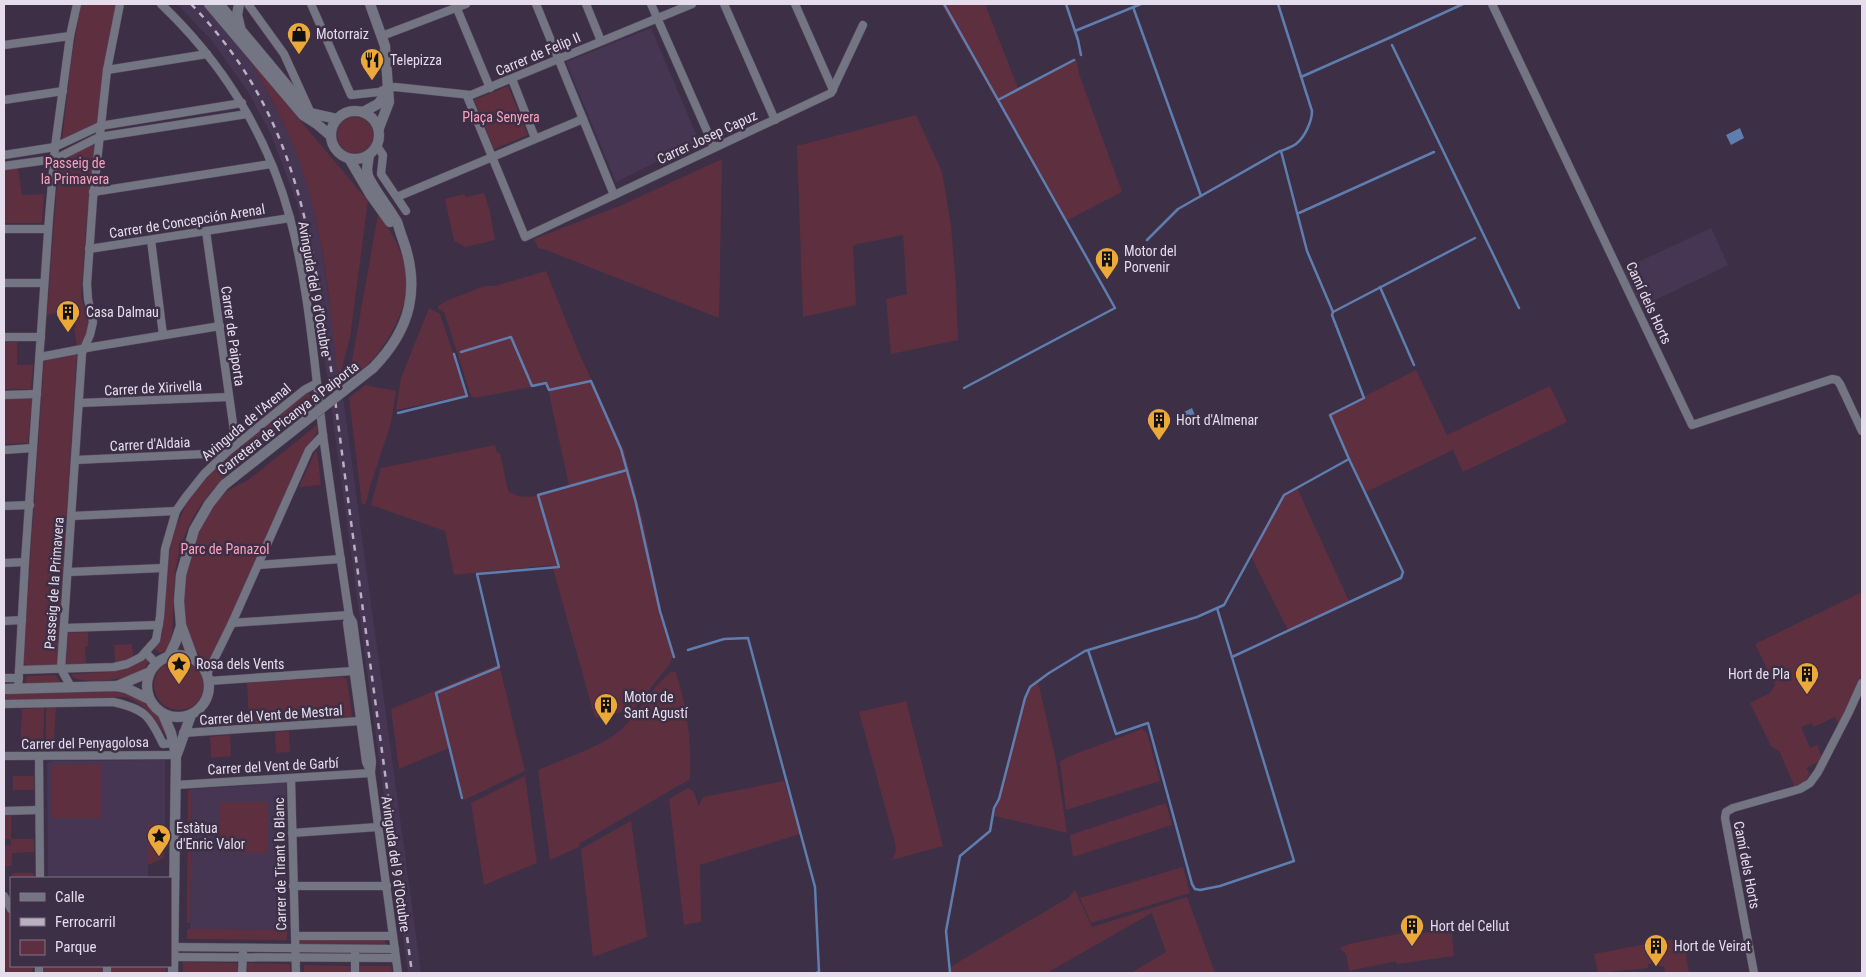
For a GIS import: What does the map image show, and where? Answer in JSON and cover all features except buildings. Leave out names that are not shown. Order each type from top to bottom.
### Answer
[{"type":"street","name":"Passeig de la Primavera","points":[[19,679],[25,562],[55,147],[70,36],[77,4]]},
{"type":"street","name":"Passeig de la Primavera","points":[[71,687],[61,669],[82,353],[93,322],[87,292],[93,192],[107,70],[120,4]]},
{"type":"street","name":"Avinguda del 9 d'Octubre","points":[[161,4],[207,54],[242,104],[272,164],[290,218],[306,299],[341,559],[353,671],[366,762],[371,773]]},
{"type":"street","points":[[209,4],[302,115],[317,124],[331,136]]},
{"type":"street","points":[[219,4],[310,113],[337,119]]},
{"type":"street","points":[[239,4],[237,15],[240,28]]},
{"type":"street","points":[[248,4],[284,54],[310,113]]},
{"type":"street","name":"Carrer de Felip II","points":[[311,4],[351,94],[379,92],[395,87],[467,96],[692,4]]},
{"type":"street","points":[[370,4],[385,46],[389,102],[378,128]]},
{"type":"street","points":[[382,36],[456,5],[466,4]]},
{"type":"street","points":[[536,4],[614,195]]},
{"type":"street","points":[[586,4],[601,41]]},
{"type":"street","points":[[652,4],[714,147]]},
{"type":"street","points":[[724,4],[775,120]]},
{"type":"street","points":[[795,4],[833,90]]},
{"type":"street","name":"Camí dels Horts","points":[[1492,4],[1692,425],[1832,379],[1837,380],[1840,384],[1862,431]]},
{"type":"street","points":[[456,5],[490,88]]},
{"type":"street","points":[[833,90],[863,25]]},
{"type":"street","points":[[4,45],[70,36]]},
{"type":"street","points":[[107,70],[207,54]]},
{"type":"street","points":[[512,79],[535,138]]},
{"type":"street","points":[[363,112],[375,121],[378,128],[380,134],[377,146],[363,159],[350,160],[338,153],[334,148],[331,136],[333,124],[337,119],[349,112],[363,112],[378,104],[388,90]]},
{"type":"street","name":"Carrer Josep Capuz","points":[[492,157],[525,237],[775,120],[831,93],[833,90]]},
{"type":"street","points":[[4,100],[63,91]]},
{"type":"street","points":[[467,96],[492,157]]},
{"type":"street","points":[[4,155],[55,147],[100,126],[242,104]]},
{"type":"street","points":[[4,166],[55,159],[100,137],[248,114]]},
{"type":"street","points":[[397,197],[583,119]]},
{"type":"street","points":[[377,146],[383,155],[382,174],[406,211]]},
{"type":"street","name":"Carretera de Picanya a Paiporta","points":[[193,658],[181,625],[179,601],[181,575],[191,537],[199,520],[224,485],[373,368],[390,349],[408,313],[411,288],[410,261],[393,216],[368,176],[369,155]]},
{"type":"street","name":"Carretera de Picanya a Paiporta","points":[[350,160],[370,194],[401,235]]},
{"type":"street","points":[[93,192],[272,164]]},
{"type":"street","name":"Carrer de Concepción Arenal","points":[[89,249],[290,218]]},
{"type":"street","points":[[4,229],[48,229]]},
{"type":"street","name":"Carrer de Paiporta","points":[[206,231],[236,445]]},
{"type":"street","points":[[150,240],[163,335]]},
{"type":"street","points":[[4,283],[44,283]]},
{"type":"street","points":[[40,357],[220,326]]},
{"type":"street","points":[[4,338],[41,337]]},
{"type":"street","name":"Avinguda de l'Arenal","points":[[146,653],[156,640],[159,625],[165,549],[176,510],[204,474],[226,452],[304,390],[318,382]]},
{"type":"street","points":[[4,394],[37,394]]},
{"type":"street","name":"Carrer de Xirivella","points":[[79,404],[229,397]]},
{"type":"street","points":[[208,678],[311,446],[323,435]]},
{"type":"street","points":[[311,446],[316,446],[325,451]]},
{"type":"street","points":[[4,450],[33,448]]},
{"type":"street","name":"Carrer d'Aldaia","points":[[75,460],[226,452]]},
{"type":"street","points":[[4,506],[30,505]]},
{"type":"street","points":[[72,516],[176,510]]},
{"type":"street","points":[[258,565],[341,559]]},
{"type":"street","points":[[4,563],[25,562]]},
{"type":"street","points":[[68,572],[163,568]]},
{"type":"street","points":[[232,623],[348,615]]},
{"type":"street","name":"Avinguda del 9 d'Octubre","points":[[348,615],[352,622],[372,762],[371,773],[398,973]]},
{"type":"street","points":[[4,620],[22,620]]},
{"type":"street","points":[[64,628],[159,625]]},
{"type":"street","name":"Carretera de Picanya a Paiporta","points":[[169,656],[181,625]]},
{"type":"street","points":[[4,689],[19,679],[61,669],[114,668],[127,664],[146,653],[153,667],[147,681],[149,699],[155,708],[164,714],[182,718],[191,715],[199,710],[209,693],[208,678],[203,667],[193,658],[180,655],[169,656],[153,667],[117,686]]},
{"type":"street","points":[[208,678],[353,671]]},
{"type":"street","points":[[4,678],[71,687],[117,686],[126,688],[149,699]]},
{"type":"street","name":"Camí dels Horts","points":[[1754,973],[1725,818],[1726,812],[1733,808],[1800,789],[1810,783],[1818,772],[1862,683]]},
{"type":"street","points":[[4,704],[113,702],[127,705],[137,708],[146,715],[163,744],[174,743]]},
{"type":"street","points":[[164,714],[174,743],[171,755],[176,785],[173,973]]},
{"type":"street","points":[[171,755],[184,733],[191,715]]},
{"type":"street","name":"Carrer del Vent de Mestral","points":[[184,733],[360,721]]},
{"type":"street","name":"Carrer del Penyagolosa","points":[[4,756],[171,755]]},
{"type":"street","points":[[38,756],[40,877]]},
{"type":"street","name":"Carrer del Vent de Garbí","points":[[176,785],[371,773]]},
{"type":"street","name":"Carrer de Tirant lo Blanc","points":[[291,778],[296,973]]},
{"type":"street","points":[[4,811],[39,810]]},
{"type":"street","points":[[292,834],[378,827]]},
{"type":"street","points":[[293,886],[386,886]]},
{"type":"street","points":[[4,896],[10,907]]},
{"type":"street","points":[[295,936],[393,936]]},
{"type":"street","points":[[172,952],[243,947],[395,949]]},
{"type":"street","points":[[242,973],[243,947]]},
{"type":"street","points":[[355,973],[356,949]]},
{"type":"street","points":[[172,952],[243,957],[396,958]]},
{"type":"shaded area","points":[[177,4],[203,4],[251,62],[279,114],[299,158],[312,200],[321,244],[346,419],[421,973],[408,973],[318,310],[310,261],[297,203],[270,132],[248,92],[212,41]]},
{"type":"shaded area","points":[[651,28],[699,141],[616,182],[566,62]]},
{"type":"shaded area","points":[[1711,228],[1728,265],[1641,307],[1623,269]]},
{"type":"shaded area","points":[[165,760],[165,824],[148,824],[148,877],[48,877],[47,763],[53,761]]},
{"type":"shaded area","points":[[286,783],[287,930],[190,929],[192,789]]},
{"type":"green space","name":"Passeig de la Primavera","points":[[81,4],[117,4],[97,126],[62,140],[71,62]]},
{"type":"green space","points":[[941,4],[985,4],[1018,88],[1076,58],[1079,74],[1122,192],[1066,221]]},
{"type":"green space","points":[[251,62],[368,201],[350,337],[339,380],[325,268],[307,185],[288,133]]},
{"type":"green space","name":"Plaça Senyera","points":[[508,86],[528,135],[494,149],[474,100]]},
{"type":"green space","points":[[229,108],[229,110],[112,127]]},
{"type":"green space","points":[[916,115],[942,172],[951,226],[958,340],[891,354],[886,299],[907,294],[903,235],[853,245],[856,305],[803,317],[797,146]]},
{"type":"green space","points":[[355,117],[362,118],[368,122],[372,128],[372,142],[368,148],[362,152],[355,153],[348,152],[342,148],[338,142],[337,135],[338,128],[342,122],[348,118]]},
{"type":"green space","name":"Passeig de la Primavera","points":[[92,144],[94,155],[87,215],[81,297],[88,323],[88,331],[80,347],[77,347],[74,328],[76,327],[73,317],[61,318],[60,313],[47,315],[59,158]]},
{"type":"green space","points":[[722,159],[719,318],[538,248],[534,239],[622,205]]},
{"type":"green space","points":[[18,168],[22,195],[44,194],[42,223],[4,223],[4,170]]},
{"type":"green space","points":[[484,193],[495,240],[465,247],[454,241],[445,199],[464,194],[466,197]]},
{"type":"green space","points":[[378,214],[394,238],[402,256],[406,275],[406,295],[400,315],[384,345],[369,364],[349,378]]},
{"type":"green space","points":[[546,271],[579,353],[624,450],[644,525],[662,616],[674,654],[669,665],[633,710],[595,718],[552,565],[454,575],[445,531],[371,505],[381,468],[495,445],[497,453],[500,453],[508,491],[515,495],[522,497],[538,496],[569,486],[547,384],[475,398],[471,396],[444,312],[438,308],[438,306],[448,300],[485,286],[495,286]]},
{"type":"green space","points":[[429,308],[440,314],[467,395],[396,410],[401,378]]},
{"type":"green space","points":[[4,342],[17,342],[17,365],[33,365],[31,389],[4,389]]},
{"type":"green space","points":[[77,354],[57,665],[27,667],[23,662],[44,361]]},
{"type":"green space","points":[[1416,370],[1447,435],[1550,386],[1567,422],[1463,472],[1453,450],[1366,492],[1328,415]]},
{"type":"green space","points":[[365,385],[396,391],[391,423],[366,503],[362,505],[349,398]]},
{"type":"green space","points":[[307,393],[310,394],[315,403],[269,438],[226,475],[207,496],[192,519],[181,545],[175,575],[172,643],[166,651],[160,653],[154,648],[162,635],[172,536],[187,502],[215,468]]},
{"type":"green space","points":[[4,399],[32,399],[28,443],[4,444]]},
{"type":"green space","name":"Parc de Panazol","points":[[317,425],[317,432],[307,448],[213,656],[205,660],[195,649],[192,642],[185,620],[183,605],[183,590],[188,558],[200,528],[217,502],[228,491],[251,478]]},
{"type":"green space","points":[[315,452],[317,452],[321,485],[299,487]]},
{"type":"green space","points":[[1297,488],[1349,601],[1288,630],[1250,554],[1282,496]]},
{"type":"green space","points":[[1862,592],[1862,673],[1839,726],[1835,717],[1814,727],[1812,723],[1801,727],[1810,748],[1817,745],[1822,757],[1820,761],[1806,768],[1810,774],[1802,785],[1795,788],[1780,752],[1771,746],[1750,703],[1770,693],[1775,685],[1755,644]]},
{"type":"green space","points":[[88,632],[88,646],[85,647],[86,664],[66,664],[68,633]]},
{"type":"green space","points":[[132,644],[133,655],[128,659],[115,662],[114,645]]},
{"type":"green space","points":[[146,657],[149,661],[144,669],[127,677],[85,681],[72,676],[72,674],[110,672],[128,668]]},
{"type":"green space","points":[[174,660],[184,660],[197,667],[204,680],[204,690],[197,703],[184,710],[174,710],[165,706],[158,699],[154,690],[154,680],[158,671],[165,664]]},
{"type":"green space","points":[[499,664],[525,771],[464,800],[449,748],[399,769],[391,709]]},
{"type":"green space","points":[[672,671],[676,673],[686,712],[690,752],[690,779],[579,844],[579,847],[550,860],[538,770],[583,752],[615,734],[624,727]]},
{"type":"green space","points":[[55,675],[60,682],[26,683],[28,676]]},
{"type":"green space","points":[[342,677],[347,679],[352,717],[249,724],[247,683]]},
{"type":"green space","points":[[1038,682],[1056,760],[1067,833],[994,816],[1026,695],[1029,688]]},
{"type":"green space","points":[[120,692],[140,699],[154,710],[164,724],[167,738],[145,708],[126,697],[4,700],[4,693]]},
{"type":"green space","points":[[906,701],[943,846],[892,860],[896,851],[895,843],[859,712]]},
{"type":"green space","points":[[44,708],[43,750],[20,750],[22,709]]},
{"type":"green space","points":[[46,708],[56,708],[53,750],[46,750]]},
{"type":"green space","points":[[1142,729],[1147,733],[1160,781],[1066,810],[1060,762],[1067,757]]},
{"type":"green space","points":[[289,731],[290,752],[276,753],[275,732]]},
{"type":"green space","points":[[230,735],[231,756],[211,758],[210,737]]},
{"type":"green space","points":[[102,764],[102,818],[52,818],[52,765]]},
{"type":"green space","points":[[13,776],[34,776],[34,790],[13,790]]},
{"type":"green space","points":[[525,776],[537,863],[484,885],[471,803]]},
{"type":"green space","points":[[784,781],[800,834],[700,865],[701,922],[684,925],[669,799],[688,788],[693,791],[699,806],[703,797]]},
{"type":"green space","points":[[192,789],[190,923],[187,923],[188,791]]},
{"type":"green space","points":[[220,802],[268,802],[267,853],[219,852]]},
{"type":"green space","points":[[1166,803],[1172,825],[1073,857],[1070,835]]},
{"type":"green space","points":[[4,816],[11,816],[11,839],[4,839]]},
{"type":"green space","points":[[631,821],[647,937],[593,957],[581,849]]},
{"type":"green space","points":[[148,824],[165,824],[164,858],[148,865]]},
{"type":"green space","points":[[11,839],[34,839],[34,852],[12,853],[12,866],[4,866],[4,846],[11,845]]},
{"type":"green space","points":[[1183,867],[1190,893],[1091,923],[1080,898]]},
{"type":"green space","points":[[12,873],[34,873],[34,877],[12,877]]},
{"type":"green space","points":[[1075,890],[1092,927],[1187,897],[1215,973],[1131,973],[1166,952],[1152,913],[1047,973],[951,973],[950,967],[1068,898]]},
{"type":"green space","points":[[4,904],[10,915],[10,967],[33,967],[32,973],[7,973],[4,964]]},
{"type":"green space","points":[[1451,924],[1454,956],[1397,964],[1396,961],[1349,971],[1346,954],[1339,948],[1349,944],[1417,930],[1424,933]]},
{"type":"green space","points":[[187,929],[287,930],[287,940],[187,939]]},
{"type":"green space","points":[[1683,937],[1689,973],[1665,973],[1664,966],[1659,966],[1658,963],[1654,963],[1654,960],[1651,960],[1648,968],[1598,973],[1594,954]]},
{"type":"green space","points":[[298,938],[385,938],[386,945],[299,945]]},
{"type":"green space","points":[[183,962],[237,963],[237,973],[183,973]]},
{"type":"green space","points":[[246,963],[290,964],[291,973],[246,973]]},
{"type":"green space","points":[[304,965],[350,966],[350,973],[304,973]]},
{"type":"green space","points":[[360,966],[391,966],[392,973],[360,973]]},
{"type":"green space","points":[[44,967],[102,967],[102,973],[44,972]]},
{"type":"green space","points":[[112,967],[166,967],[166,972],[112,973]]},
{"type":"water","points":[[1740,128],[1744,138],[1731,145],[1726,135]]},
{"type":"water","points":[[1192,408],[1197,420],[1183,427],[1178,415]]},
{"type":"waterway","points":[[944,4],[1115,308],[964,388]]},
{"type":"waterway","points":[[1066,4],[1081,55]]},
{"type":"waterway","points":[[1075,31],[1141,4]]},
{"type":"waterway","points":[[950,973],[946,931],[960,856],[990,831],[994,808],[999,799],[1025,698],[1030,687],[1085,651],[1197,617],[1224,605],[1284,495],[1349,459],[1330,415],[1364,398],[1332,315],[1333,312],[1307,251],[1281,151],[1299,141],[1309,124],[1312,111],[1278,4]]},
{"type":"waterway","points":[[1389,38],[1463,4]]},
{"type":"waterway","points":[[1133,7],[1201,196]]},
{"type":"waterway","points":[[1301,77],[1389,38]]},
{"type":"waterway","points":[[1392,45],[1519,308]]},
{"type":"waterway","points":[[998,100],[1074,60]]},
{"type":"waterway","points":[[1147,240],[1178,209],[1280,151]]},
{"type":"waterway","points":[[1299,213],[1434,152]]},
{"type":"waterway","points":[[1333,312],[1475,238]]},
{"type":"waterway","points":[[1380,287],[1414,365]]},
{"type":"waterway","points":[[461,352],[511,337],[532,386],[546,383],[549,390],[591,381],[621,449],[636,503],[660,611],[674,657]]},
{"type":"waterway","points":[[398,413],[467,396],[454,354]]},
{"type":"waterway","points":[[1232,657],[1401,578],[1403,572],[1349,459]]},
{"type":"waterway","points":[[462,798],[436,693],[499,667],[477,574],[559,567],[538,495],[627,470]]},
{"type":"waterway","points":[[1088,650],[1116,734],[1148,723],[1192,884],[1195,889],[1200,890],[1220,886],[1294,861],[1217,608]]},
{"type":"waterway","points":[[688,650],[724,639],[748,638],[815,887],[819,972],[816,973]]},
{"type":"railway","points":[[191,4],[225,43],[252,83],[273,124],[290,167],[303,211],[313,257],[329,355],[412,973]]},
{"type":"place","name":"Motorraiz","points":[[299,55]]},
{"type":"place","name":"Telepizza","points":[[372,81]]},
{"type":"place","name":"Motor del Porvenir","points":[[1107,280]]},
{"type":"place","name":"Casa Dalmau","points":[[68,333]]},
{"type":"place","name":"Hort d'Almenar","points":[[1159,441]]},
{"type":"place","name":"Rosa dels Vents","points":[[179,685]]},
{"type":"place","name":"Hort de Pla","points":[[1807,695]]},
{"type":"place","name":"Motor de Sant Agustí","points":[[606,726]]},
{"type":"place","name":"Estàtua d'Enric Valor","points":[[159,857]]},
{"type":"place","name":"Hort del Cellut","points":[[1412,947]]},
{"type":"place","name":"Hort de Veirat","points":[[1656,967]]}]
